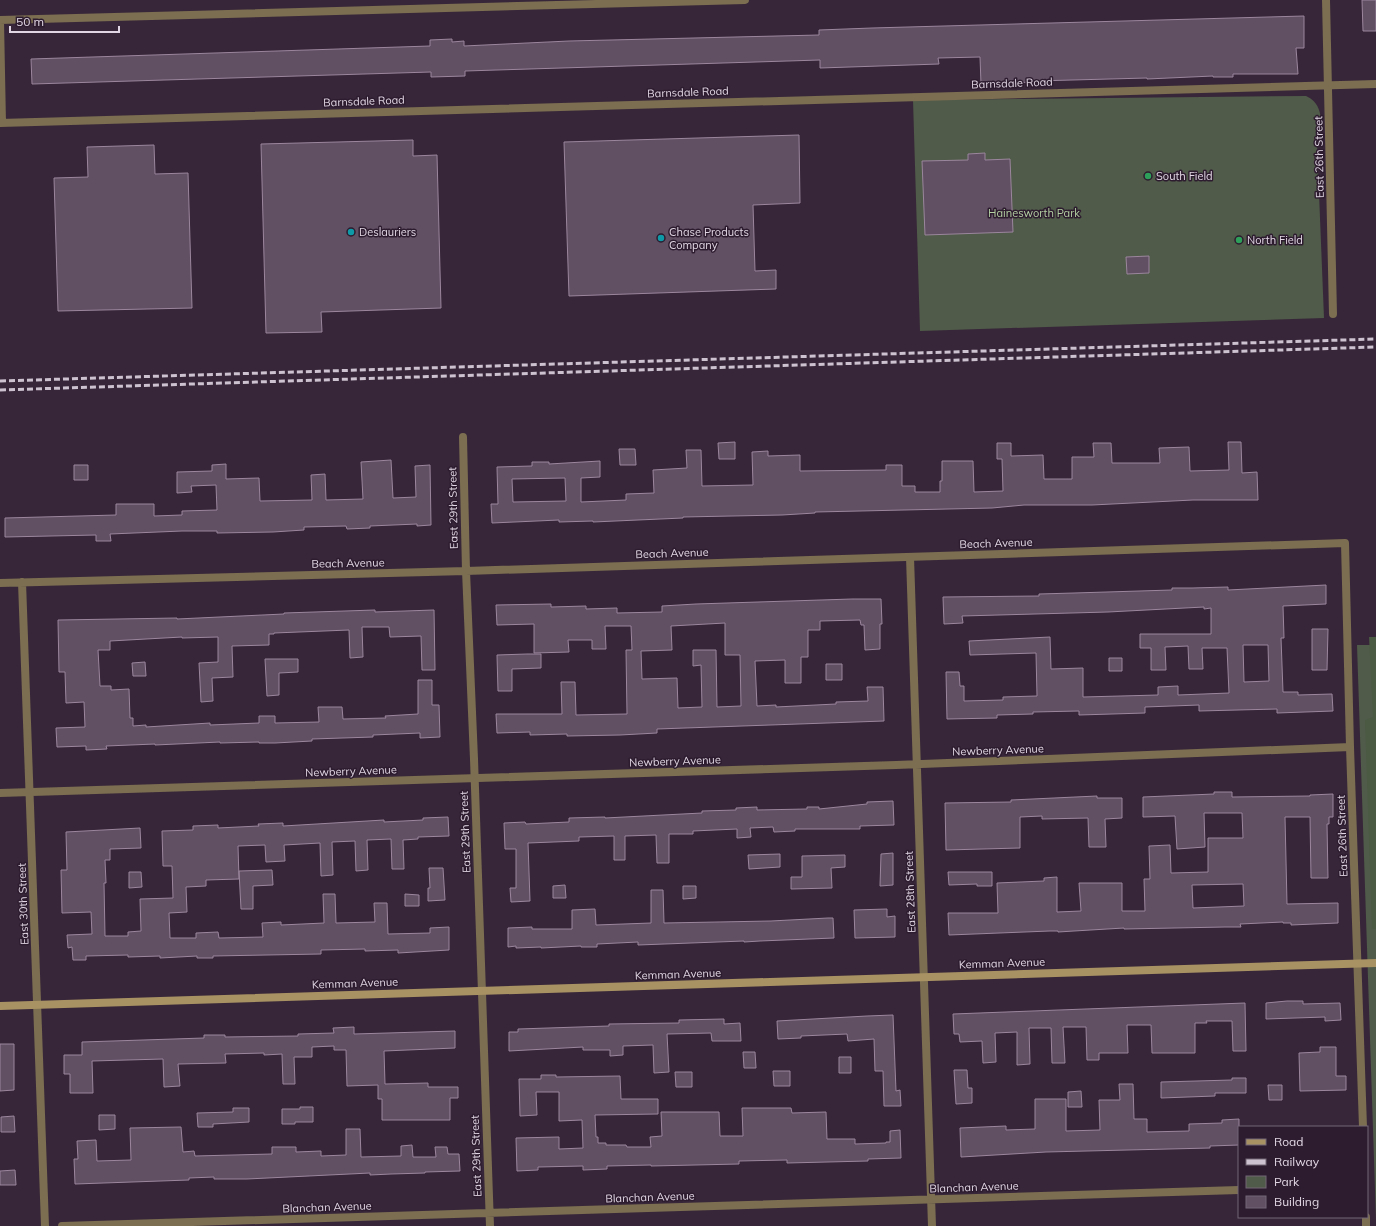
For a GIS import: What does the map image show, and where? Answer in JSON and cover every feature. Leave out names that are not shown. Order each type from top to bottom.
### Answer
[{"type":"street","points":[[1,123],[0,21],[745,0]]},
{"type":"street","name":"East 26th Street","points":[[1326,0],[1334,314]]},
{"type":"street","name":"Barnsdale Road","points":[[1,123],[1376,84]]},
{"type":"street","name":"East 29th Street","points":[[463,437],[466,571],[475,779],[490,1226]]},
{"type":"street","name":"East 26th Street","points":[[1345,543],[1350,747],[1363,1126]]},
{"type":"street","name":"Beach Avenue","points":[[0,583],[466,571],[1345,543]]},
{"type":"street","name":"East 28th Street","points":[[910,557],[932,1226]]},
{"type":"street","name":"East 30th Street","points":[[22,582],[45,1226]]},
{"type":"street","name":"Newberry Avenue","points":[[0,793],[917,765],[1350,747]]},
{"type":"street","name":"Kemman Avenue","points":[[0,1006],[1376,963]]},
{"type":"street","name":"Blanchan Avenue","points":[[62,1226],[1238,1190]]},
{"type":"green space","name":"Hainesworth Park","points":[[1306,96],[1312,99],[1316,104],[1319,109],[1321,120],[1321,139],[1320,142],[1317,143],[1324,318],[920,331],[913,100]]},
{"type":"green space","points":[[1369,637],[1376,637],[1376,929],[1372,929],[1365,720],[1373,717]]},
{"type":"green space","points":[[1357,645],[1376,645],[1376,1220]]},
{"type":"building","points":[[1362,0],[1376,0],[1376,31],[1363,31]]},
{"type":"building","points":[[1304,16],[1304,48],[1296,48],[1298,74],[1233,74],[1233,77],[1213,76],[981,84],[980,57],[938,58],[939,64],[820,68],[820,60],[465,71],[465,76],[431,77],[431,72],[32,84],[31,59],[430,46],[430,40],[452,39],[452,42],[464,41],[464,46],[569,41],[819,35],[819,30],[872,28]]},
{"type":"building","name":"Chase Products Company","points":[[799,135],[800,203],[753,205],[755,271],[776,270],[776,289],[569,296],[564,142]]},
{"type":"building","name":"Deslauriers","points":[[413,140],[413,156],[437,155],[441,308],[321,312],[322,332],[266,333],[261,144]]},
{"type":"building","points":[[154,145],[155,174],[188,173],[192,308],[58,311],[54,178],[88,177],[87,147]]},
{"type":"building","points":[[985,153],[985,160],[1010,159],[1013,232],[925,235],[922,161],[968,160],[968,154]]},
{"type":"building","points":[[1149,256],[1149,273],[1127,274],[1126,257]]},
{"type":"building","points":[[735,442],[735,459],[719,459],[718,443]]},
{"type":"building","points":[[1228,442],[1241,442],[1242,473],[1257,472],[1258,500],[1193,500],[1092,505],[1024,505],[992,508],[815,512],[782,515],[683,517],[593,522],[559,522],[559,520],[492,523],[491,504],[498,504],[497,467],[532,466],[532,462],[549,462],[549,464],[600,461],[600,477],[581,478],[581,502],[626,500],[626,494],[654,493],[653,470],[687,468],[686,450],[701,450],[702,486],[753,485],[752,452],[768,451],[768,456],[800,455],[800,471],[886,470],[886,465],[902,465],[902,486],[915,486],[915,492],[940,492],[940,481],[942,481],[942,461],[973,461],[974,492],[1003,491],[1002,459],[997,459],[997,443],[1011,443],[1011,456],[1043,455],[1044,479],[1072,479],[1072,457],[1094,457],[1093,443],[1111,443],[1112,463],[1160,463],[1159,448],[1189,447],[1190,471],[1229,470]],"holes":[[[565,478],[566,501],[513,502],[512,479]]]},
{"type":"building","points":[[619,449],[635,449],[636,465],[620,465]]},
{"type":"building","points":[[391,460],[393,498],[416,497],[415,466],[430,465],[431,525],[417,526],[417,524],[370,526],[370,528],[347,529],[346,526],[304,527],[304,530],[273,532],[217,533],[217,531],[182,531],[110,534],[111,541],[96,541],[96,535],[5,537],[5,518],[116,515],[116,504],[154,504],[154,516],[182,515],[182,511],[217,510],[216,485],[191,486],[192,492],[177,493],[177,472],[212,471],[212,465],[226,464],[226,479],[259,478],[260,501],[312,500],[311,475],[325,474],[326,500],[363,499],[361,462]]},
{"type":"building","points":[[74,465],[88,465],[88,480],[74,480]]},
{"type":"building","points":[[1326,585],[1326,604],[1283,606],[1284,638],[1281,638],[1283,692],[1298,692],[1298,695],[1332,694],[1333,711],[1277,713],[1277,709],[1199,711],[1199,705],[1145,707],[1145,713],[1079,715],[1079,711],[1033,712],[1033,714],[997,715],[997,718],[947,719],[946,672],[959,672],[960,686],[964,686],[964,701],[1003,700],[1003,697],[1037,696],[1036,653],[970,655],[969,641],[1050,637],[1051,669],[1083,668],[1083,697],[1158,695],[1158,687],[1178,686],[1178,695],[1229,693],[1227,648],[1202,648],[1203,669],[1189,669],[1188,646],[1165,647],[1166,670],[1151,670],[1151,648],[1140,648],[1140,634],[1211,634],[1211,608],[1204,609],[1204,607],[1108,612],[962,616],[963,623],[944,624],[943,597],[1039,596],[1039,594],[1172,590],[1172,588],[1228,587],[1228,590]],"holes":[[[1243,645],[1268,645],[1269,681],[1244,682]]]},
{"type":"building","points":[[881,599],[882,624],[880,624],[880,649],[865,650],[864,625],[861,625],[860,620],[820,621],[820,630],[808,630],[808,657],[801,657],[801,683],[785,683],[785,660],[755,661],[757,706],[776,705],[776,707],[868,701],[867,687],[883,687],[884,721],[657,729],[657,733],[620,735],[567,736],[567,734],[530,735],[530,732],[497,733],[496,714],[562,714],[561,682],[575,682],[576,715],[627,714],[626,650],[632,650],[631,626],[605,626],[606,649],[592,649],[592,640],[568,640],[569,652],[534,653],[534,624],[497,625],[496,605],[551,604],[551,607],[586,606],[586,609],[617,608],[617,613],[662,612],[662,606]],"holes":[[[725,623],[725,655],[740,655],[741,706],[717,707],[716,650],[693,650],[693,666],[701,665],[702,707],[678,708],[677,678],[642,679],[641,651],[672,650],[671,626]]]},
{"type":"building","points":[[375,610],[375,612],[434,610],[435,670],[422,670],[421,636],[390,637],[389,627],[362,627],[363,657],[350,658],[349,630],[274,633],[269,634],[269,645],[232,646],[233,677],[212,678],[213,701],[201,702],[199,663],[218,662],[218,637],[182,637],[110,641],[110,650],[98,650],[100,686],[111,686],[111,690],[129,689],[130,718],[133,718],[133,726],[146,725],[146,727],[210,723],[210,725],[259,723],[259,716],[275,716],[275,723],[319,722],[318,707],[342,707],[343,719],[386,718],[385,716],[418,714],[418,680],[432,680],[432,705],[439,705],[440,737],[420,738],[420,733],[373,735],[373,737],[312,739],[312,741],[275,743],[220,742],[155,744],[106,746],[107,749],[86,750],[86,746],[57,747],[56,728],[85,727],[84,702],[66,703],[65,672],[59,672],[58,620],[177,619]]},
{"type":"building","points":[[1312,629],[1328,629],[1327,670],[1312,670]]},
{"type":"building","points":[[541,654],[541,668],[512,669],[512,691],[498,691],[497,655]]},
{"type":"building","points":[[1109,658],[1122,658],[1122,671],[1109,671]]},
{"type":"building","points":[[265,659],[298,659],[298,672],[279,673],[279,695],[267,696]]},
{"type":"building","points":[[145,662],[146,676],[133,676],[132,663]]},
{"type":"building","points":[[826,664],[842,664],[842,680],[826,680]]},
{"type":"building","points":[[1214,792],[1232,792],[1232,797],[1310,796],[1333,794],[1333,817],[1329,817],[1329,824],[1327,824],[1328,878],[1311,878],[1310,817],[1285,817],[1287,904],[1338,903],[1338,923],[1291,925],[1291,923],[1283,922],[1240,924],[1241,927],[1124,928],[1058,932],[1050,931],[949,935],[948,913],[998,913],[997,883],[1044,881],[1044,878],[1057,877],[1057,912],[1081,911],[1079,883],[1122,883],[1122,911],[1145,911],[1144,879],[1150,879],[1149,846],[1170,845],[1171,873],[1208,872],[1208,838],[1243,838],[1242,813],[1204,813],[1205,847],[1177,849],[1175,816],[1143,817],[1143,797],[1214,794]],"holes":[[[1243,884],[1244,906],[1193,908],[1192,885]]]},
{"type":"building","points":[[1097,796],[1097,798],[1122,798],[1122,818],[1105,819],[1106,847],[1089,847],[1088,818],[1042,819],[1042,816],[1020,817],[1020,848],[946,850],[945,803],[1011,802],[1011,800]]},
{"type":"building","points":[[893,801],[894,825],[860,826],[860,829],[795,829],[795,831],[774,832],[773,827],[750,828],[751,837],[737,838],[737,829],[693,831],[693,834],[669,834],[669,863],[657,863],[656,835],[625,836],[625,860],[614,860],[614,836],[579,837],[579,841],[528,843],[530,901],[511,902],[510,888],[516,888],[516,849],[505,849],[504,823],[525,822],[526,824],[569,822],[569,818],[605,818],[702,813],[702,811],[736,810],[736,808],[757,807],[757,810],[807,809],[807,807],[819,807],[819,809],[867,804],[867,802]]},
{"type":"building","points":[[448,817],[449,836],[418,837],[418,839],[403,840],[404,869],[392,869],[391,839],[367,840],[368,870],[356,871],[355,841],[332,842],[333,875],[321,876],[320,843],[284,845],[285,861],[266,862],[265,845],[238,846],[239,879],[206,880],[206,886],[186,887],[187,912],[169,913],[170,938],[196,938],[196,933],[218,932],[219,938],[263,937],[262,923],[281,922],[281,925],[324,923],[323,894],[335,894],[336,923],[375,922],[374,903],[387,903],[388,934],[430,933],[430,928],[449,927],[449,950],[398,953],[398,950],[321,950],[321,954],[213,956],[213,958],[197,958],[197,956],[160,958],[160,956],[128,957],[128,955],[86,956],[86,960],[73,960],[72,947],[68,948],[67,935],[92,934],[91,912],[62,913],[61,870],[67,870],[66,832],[140,828],[141,848],[110,849],[110,860],[105,860],[105,936],[128,936],[128,932],[141,931],[140,899],[173,898],[172,866],[163,866],[162,831],[193,830],[193,826],[218,825],[218,828],[283,823],[283,826],[384,820],[384,822],[423,820],[423,818]]},
{"type":"building","points":[[893,853],[893,885],[880,886],[881,854]]},
{"type":"building","points":[[780,854],[780,867],[749,869],[748,855]]},
{"type":"building","points":[[845,855],[845,867],[831,868],[832,888],[791,889],[791,877],[802,877],[802,856]]},
{"type":"building","points":[[429,868],[443,868],[445,900],[428,901],[428,888],[430,888]]},
{"type":"building","points":[[272,870],[273,885],[253,886],[253,909],[241,909],[239,871]]},
{"type":"building","points":[[129,872],[141,872],[142,887],[129,888]]},
{"type":"building","points":[[948,872],[992,872],[992,886],[977,886],[977,884],[949,885]]},
{"type":"building","points":[[565,885],[566,898],[553,898],[553,886]]},
{"type":"building","points":[[683,886],[696,886],[696,898],[683,899]]},
{"type":"building","points":[[651,890],[663,890],[664,923],[833,918],[834,938],[638,945],[638,942],[597,944],[597,947],[508,947],[508,928],[532,927],[532,929],[572,929],[572,910],[595,909],[596,925],[651,923]]},
{"type":"building","points":[[405,894],[419,895],[419,906],[405,906]]},
{"type":"building","points":[[887,909],[887,917],[895,916],[895,937],[855,938],[854,910]]},
{"type":"building","points":[[1303,1001],[1303,1004],[1340,1003],[1341,1020],[1325,1021],[1325,1017],[1266,1019],[1266,1003]]},
{"type":"building","points":[[1245,1003],[1246,1051],[1233,1051],[1232,1021],[1206,1021],[1207,1023],[1195,1023],[1195,1053],[1152,1053],[1151,1025],[1127,1025],[1128,1053],[1099,1053],[1099,1060],[1087,1060],[1086,1027],[1063,1027],[1065,1063],[1052,1063],[1051,1028],[1029,1028],[1030,1064],[1017,1065],[1017,1032],[995,1033],[996,1062],[983,1063],[982,1041],[960,1042],[959,1034],[954,1034],[953,1014]]},
{"type":"building","points":[[893,1015],[896,1091],[900,1090],[901,1106],[884,1106],[883,1071],[875,1071],[874,1039],[848,1041],[847,1034],[801,1036],[801,1038],[778,1039],[777,1021]]},
{"type":"building","points":[[724,1019],[724,1024],[740,1023],[741,1041],[712,1041],[711,1033],[667,1034],[669,1072],[654,1073],[653,1045],[623,1046],[623,1055],[610,1056],[610,1050],[583,1050],[583,1047],[509,1051],[509,1032],[518,1032],[518,1029],[609,1026],[609,1024],[679,1023],[679,1020]]},
{"type":"building","points":[[354,1027],[354,1034],[455,1031],[455,1048],[384,1051],[385,1084],[428,1083],[428,1087],[458,1087],[458,1098],[450,1098],[450,1120],[382,1120],[382,1099],[378,1099],[378,1085],[347,1086],[346,1050],[334,1050],[334,1046],[312,1047],[312,1057],[294,1057],[295,1084],[283,1084],[282,1054],[264,1055],[264,1053],[225,1054],[226,1063],[178,1064],[180,1086],[164,1087],[163,1059],[92,1061],[93,1093],[70,1093],[70,1074],[64,1074],[64,1055],[82,1055],[82,1042],[204,1038],[204,1035],[225,1035],[225,1037],[298,1036],[298,1034],[334,1033],[333,1028]]},
{"type":"building","points":[[0,1044],[14,1044],[14,1090],[0,1091]]},
{"type":"building","points":[[1320,1047],[1336,1047],[1336,1076],[1346,1076],[1346,1090],[1300,1091],[1299,1053],[1320,1052]]},
{"type":"building","points":[[743,1052],[755,1052],[756,1068],[744,1068]]},
{"type":"building","points":[[839,1057],[851,1057],[851,1073],[839,1073]]},
{"type":"building","points":[[954,1070],[967,1070],[968,1088],[972,1088],[972,1103],[956,1104]]},
{"type":"building","points":[[773,1071],[790,1071],[790,1086],[774,1086]]},
{"type":"building","points":[[675,1072],[692,1072],[692,1087],[676,1087]]},
{"type":"building","points":[[541,1075],[556,1075],[556,1077],[620,1076],[621,1099],[658,1099],[658,1114],[595,1115],[596,1137],[598,1137],[598,1143],[606,1143],[606,1145],[651,1147],[650,1137],[662,1136],[661,1112],[719,1112],[720,1136],[743,1136],[742,1108],[791,1108],[792,1113],[826,1112],[827,1139],[855,1139],[855,1144],[886,1143],[890,1142],[890,1131],[900,1130],[901,1158],[868,1159],[868,1161],[787,1163],[787,1160],[739,1161],[739,1164],[607,1166],[607,1169],[583,1170],[583,1166],[538,1167],[538,1170],[517,1171],[516,1138],[559,1137],[559,1149],[583,1148],[582,1120],[559,1121],[559,1092],[536,1092],[537,1115],[520,1116],[519,1079],[541,1079]]},
{"type":"building","points":[[1232,1078],[1246,1078],[1246,1093],[1215,1093],[1215,1096],[1161,1098],[1161,1082],[1232,1080]]},
{"type":"building","points":[[1119,1084],[1133,1084],[1134,1119],[1147,1119],[1147,1132],[1189,1131],[1189,1124],[1222,1123],[1222,1120],[1239,1119],[1238,1145],[1210,1146],[1210,1148],[1046,1152],[961,1157],[960,1128],[1006,1126],[1006,1130],[1035,1129],[1035,1099],[1066,1099],[1066,1131],[1100,1130],[1099,1100],[1120,1100]]},
{"type":"building","points":[[1268,1085],[1282,1085],[1282,1100],[1269,1100]]},
{"type":"building","points":[[1081,1091],[1082,1107],[1068,1107],[1068,1092]]},
{"type":"building","points":[[300,1107],[313,1107],[313,1122],[282,1124],[282,1109],[300,1109]]},
{"type":"building","points":[[233,1108],[249,1108],[249,1122],[213,1124],[213,1127],[198,1127],[197,1113],[233,1112]]},
{"type":"building","points":[[99,1115],[115,1115],[115,1129],[99,1130]]},
{"type":"building","points":[[14,1116],[15,1132],[1,1132],[1,1117]]},
{"type":"building","points":[[181,1127],[183,1152],[194,1151],[195,1156],[272,1154],[272,1147],[296,1147],[296,1152],[321,1151],[321,1156],[346,1155],[346,1129],[360,1129],[361,1157],[401,1156],[401,1146],[412,1145],[413,1157],[436,1157],[435,1147],[447,1147],[448,1154],[459,1154],[460,1171],[370,1175],[370,1173],[247,1179],[214,1179],[214,1177],[189,1178],[189,1180],[75,1184],[74,1159],[78,1159],[77,1141],[96,1140],[97,1161],[131,1160],[130,1128]]},
{"type":"building","points":[[15,1170],[16,1185],[0,1185],[0,1171]]},
{"type":"railway","points":[[0,381],[1376,339]]},
{"type":"railway","points":[[0,390],[1376,347]]},
{"type":"place","name":"South Field","points":[[1148,176]]},
{"type":"place","name":"Deslauriers","points":[[351,232]]},
{"type":"place","name":"Chase Products Company","points":[[661,238]]},
{"type":"place","name":"North Field","points":[[1239,240]]}]
